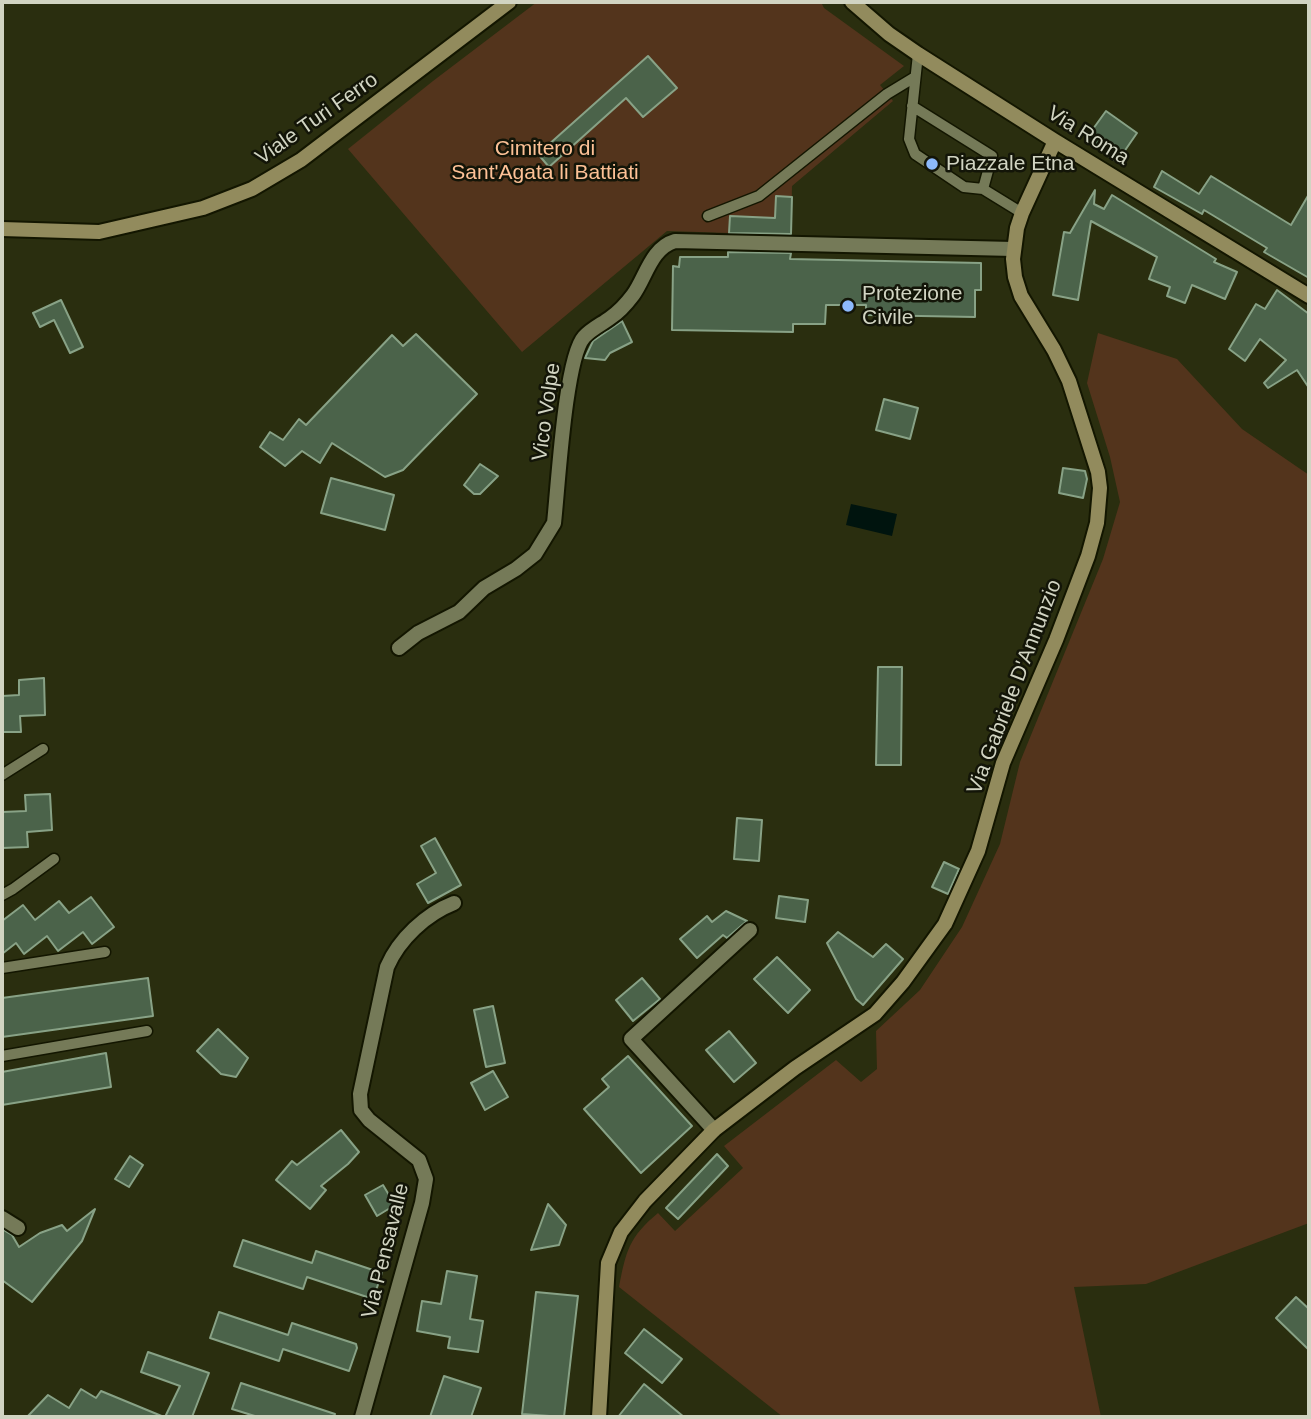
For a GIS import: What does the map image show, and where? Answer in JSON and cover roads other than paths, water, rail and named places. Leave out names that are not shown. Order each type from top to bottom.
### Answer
[{"type":"main road","name":"Viale Turi Ferro","points":[[2,229],[99,232],[203,208],[252,189],[301,160],[509,2]]},
{"type":"main road","name":"Via Roma","points":[[852,2],[889,34],[918,54],[1309,296]]},
{"type":"main road","name":"Via Gabriele D'Annunzio","points":[[598,1417],[608,1264],[621,1232],[645,1201],[714,1130],[795,1068],[875,1014],[946,924],[978,851],[1003,763],[1056,640],[1088,556],[1097,523],[1100,488],[1098,472],[1069,382],[1021,296],[1015,277],[1013,249],[1022,213],[1055,141]]},
{"type":"street","name":"Vico Volpe","points":[[399,648],[418,633],[459,612],[484,589],[535,554],[554,523],[568,389],[580,343],[584,336],[614,316],[634,294],[656,254],[667,243],[792,243],[1013,249]]},
{"type":"street","name":"Via Pensavalle","points":[[362,1417],[419,1216],[426,1179],[419,1160],[369,1120],[361,1110],[360,1094],[387,967],[393,951],[437,910],[454,903]]},
{"type":"street","points":[[714,1130],[631,1039],[750,930]]},
{"type":"street","points":[[2,1218],[18,1228]]},
{"type":"lane","points":[[918,54],[909,139],[915,154],[964,187],[983,189],[1022,213]]},
{"type":"lane","points":[[708,216],[759,196],[887,94],[915,77]]},
{"type":"lane","points":[[912,106],[992,156],[983,189]]},
{"type":"lane","points":[[2,775],[43,749]]},
{"type":"lane","points":[[2,895],[13,890],[54,859]]},
{"type":"lane","points":[[2,968],[105,952]]},
{"type":"lane","points":[[2,1056],[147,1031]]},
{"type":"place","name":"Piazzale Etna","points":[[932,164]]},
{"type":"place","name":"Protezione Civile","points":[[848,306]]},
{"type":"park label","name":"Cimitero di Sant'Agata li Battiati","points":[[545,161]]}]
